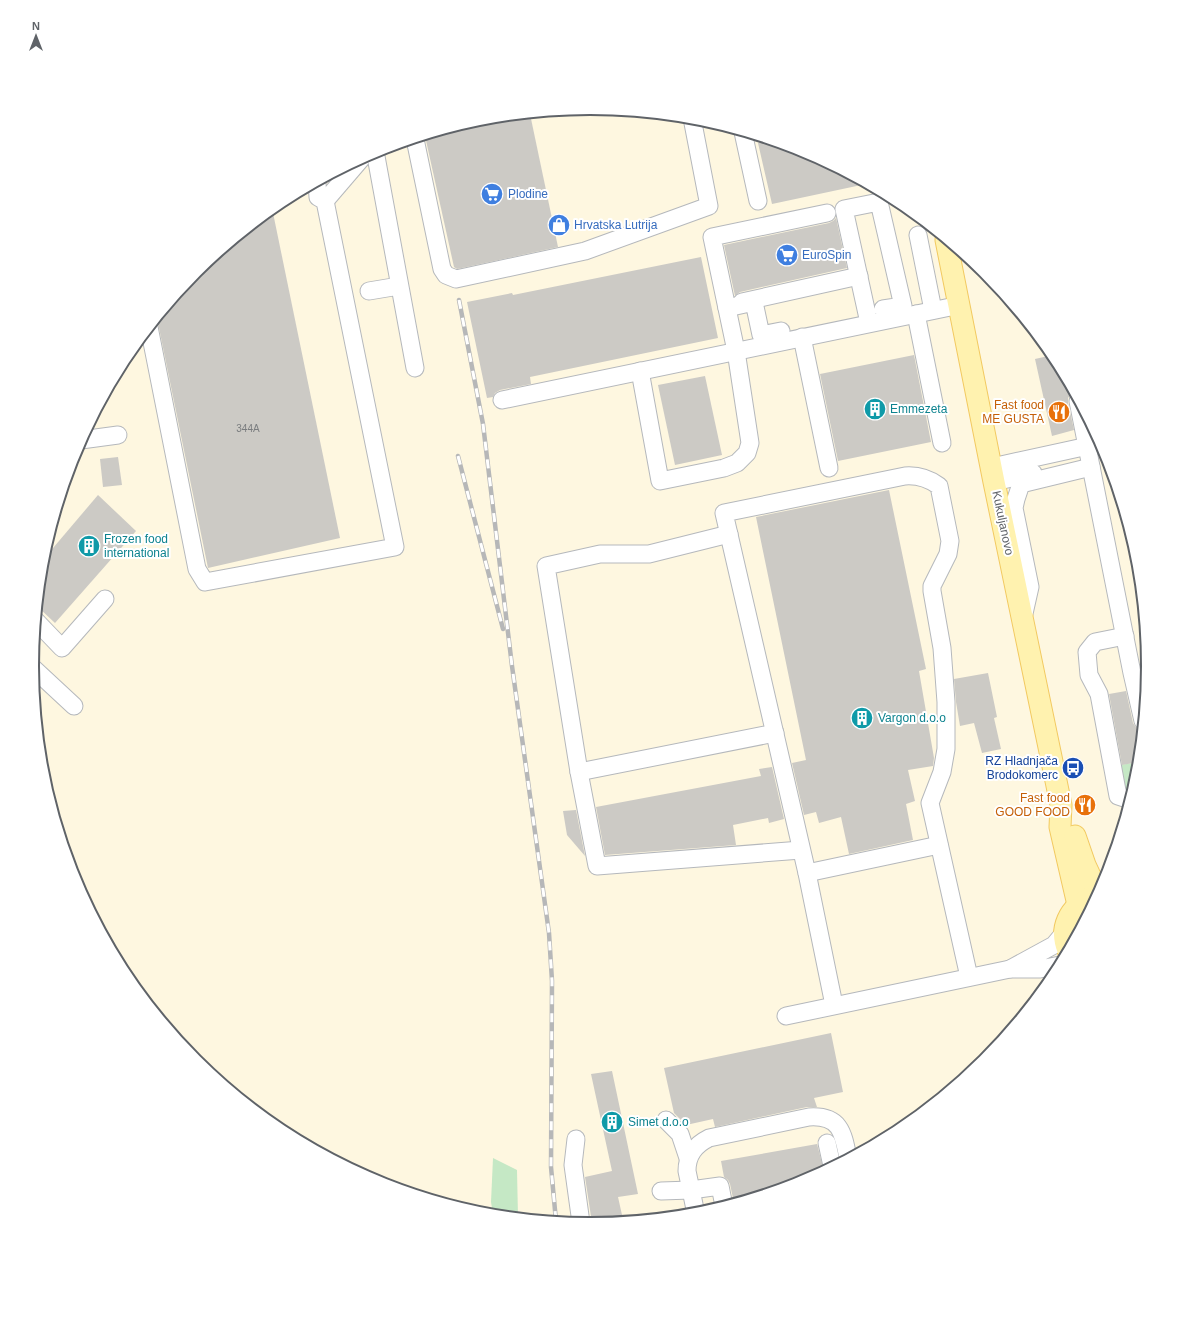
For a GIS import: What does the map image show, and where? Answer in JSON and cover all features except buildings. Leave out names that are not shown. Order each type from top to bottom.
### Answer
[{"type":"main road","name":"Kukuljanovo","points":[[948,248],[1061,805]]},
{"type":"main road","points":[[1061,805],[1072,823],[1085,865],[1095,887]]},
{"type":"main road","points":[[1061,805],[1060,827],[1087,901],[1070,913],[1066,922],[1066,942]]},
{"type":"street","points":[[416,143],[442,269],[446,275],[456,279],[585,251],[709,206],[693,125]]},
{"type":"street","points":[[744,137],[758,201]]},
{"type":"street","points":[[371,161],[399,286],[415,368]]},
{"type":"street","points":[[325,201],[359,166]]},
{"type":"street","points":[[151,333],[197,569],[205,582],[395,547],[325,201],[318,197],[317,188]]},
{"type":"street","points":[[502,400],[802,337],[868,318],[903,306],[880,202],[844,209],[868,318]]},
{"type":"street","points":[[640,371],[660,481],[733,465],[742,460],[747,453],[750,438],[736,350],[712,237],[827,213]]},
{"type":"street","points":[[918,235],[933,310]]},
{"type":"street","points":[[726,307],[859,276]]},
{"type":"street","points":[[370,291],[399,286]]},
{"type":"street","points":[[726,307],[754,302],[761,335],[868,318],[916,314],[960,305]]},
{"type":"street","points":[[916,314],[942,443]]},
{"type":"street","points":[[802,337],[829,468]]},
{"type":"street","points":[[1081,417],[1124,636],[1140,705]]},
{"type":"street","points":[[88,439],[118,435]]},
{"type":"street","points":[[992,469],[1089,453]]},
{"type":"street","points":[[992,469],[1089,453]]},
{"type":"street","points":[[1022,618],[1030,587],[1014,508],[1020,484],[1089,453]]},
{"type":"street","points":[[834,1005],[802,850],[724,513],[905,476],[915,475],[931,480],[939,486],[950,541],[948,554],[932,586],[942,648],[946,702],[946,749],[942,772],[930,803],[969,977]]},
{"type":"street","points":[[729,534],[649,554],[600,554],[546,566],[579,772],[597,866],[802,850]]},
{"type":"street","points":[[40,626],[62,648],[105,599]]},
{"type":"street","points":[[1124,636],[1095,642],[1087,652],[1089,675],[1099,694],[1118,796],[1124,798]]},
{"type":"street","points":[[39,674],[74,706]]},
{"type":"street","points":[[579,772],[775,734]]},
{"type":"street","points":[[807,873],[939,845]]},
{"type":"street","points":[[1010,969],[1054,945],[1066,942]]},
{"type":"street","points":[[786,1016],[1010,969],[1040,969],[1051,967]]},
{"type":"street","points":[[688,1158],[701,1142],[709,1138],[809,1117],[828,1119],[835,1123],[841,1129],[847,1153]]},
{"type":"street","points":[[666,1120],[680,1134],[688,1158],[687,1171],[694,1206]]},
{"type":"street","points":[[576,1139],[573,1165],[581,1217]]},
{"type":"street","points":[[829,1155],[843,1155]]},
{"type":"street","points":[[661,1191],[691,1190],[720,1186],[723,1200]]},
{"type":"shaded area","points":[[554,116],[626,116],[662,120],[733,134],[767,144],[834,172],[866,189],[925,229],[953,252],[980,276],[1027,331],[1048,360],[1084,422],[1112,489],[1122,523],[1136,594],[1140,630],[1140,702],[1136,738],[1122,809],[1112,843],[1084,910],[1067,942],[1027,1001],[1004,1029],[980,1056],[925,1103],[896,1124],[834,1160],[767,1188],[733,1198],[662,1212],[626,1216],[554,1216],[518,1212],[447,1198],[413,1188],[346,1160],[314,1143],[255,1103],[227,1080],[200,1056],[153,1001],[132,972],[96,910],[68,843],[58,809],[44,738],[40,702],[40,630],[44,594],[58,523],[68,489],[96,422],[113,390],[153,331],[176,303],[200,276],[255,229],[284,208],[346,172],[413,144],[447,134],[518,120]]},
{"type":"green space","points":[[1132,763],[1125,793],[1120,765]]},
{"type":"green space","points":[[493,1158],[517,1170],[518,1212],[492,1208]]},
{"type":"railway","points":[[459,300],[483,424],[512,666],[549,933],[552,981],[551,1167],[556,1216]]},
{"type":"railway","points":[[458,456],[503,629]]},
{"type":"place","name":"Plodine","points":[[492,194]]},
{"type":"place","name":"Hrvatska Lutrija","points":[[559,225]]},
{"type":"place","name":"EuroSpin","points":[[787,255]]},
{"type":"place","name":"Emmezeta","points":[[875,409]]},
{"type":"place","name":"Fast food ME GUSTA","points":[[1059,412]]},
{"type":"place","name":"Frozen food international","points":[[89,546]]},
{"type":"place","name":"Vargon d.o.o","points":[[862,718]]},
{"type":"place","name":"RZ Hladnjača Brodokomerc","points":[[1073,768]]},
{"type":"place","name":"Fast food GOOD FOOD","points":[[1085,805]]},
{"type":"place","name":"Simet d.o.o","points":[[612,1122]]}]
